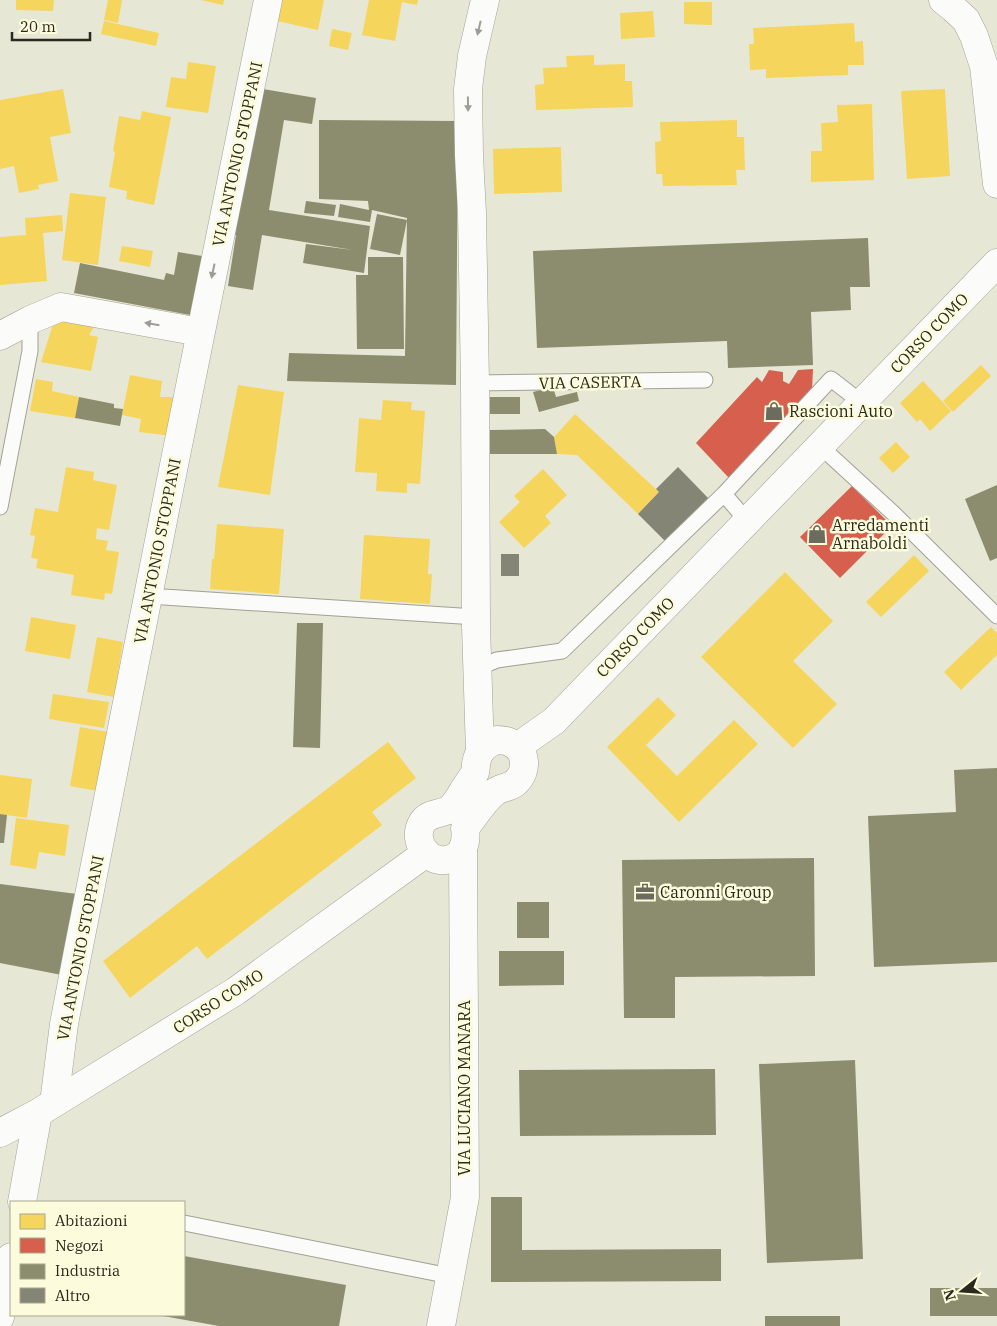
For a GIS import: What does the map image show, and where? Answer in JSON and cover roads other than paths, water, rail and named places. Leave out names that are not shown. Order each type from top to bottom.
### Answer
[{"type":"street","name":"VIA ANTONIO STOPPANI","points":[[22,1201],[46,1108],[64,1024],[200,332],[268,0]]},
{"type":"street","points":[[480,752],[476,621],[476,383],[472,213],[468,156],[468,88],[472,56],[485,0]]},
{"type":"street","points":[[943,0],[966,20],[974,36],[984,66],[997,184]]},
{"type":"street","name":"CORSO COMO","points":[[517,747],[554,721],[997,263]]},
{"type":"street","points":[[0,336],[30,320],[61,307],[200,332]]},
{"type":"street","points":[[463,848],[456,856],[446,860],[435,859],[426,853],[420,844],[418,834],[422,823],[429,816],[451,809],[475,772],[480,752],[488,743],[497,740],[508,741],[517,747]]},
{"type":"street","name":"VIA LUCIANO MANARA","points":[[442,1326],[465,1197],[463,848],[467,838],[465,828],[495,792],[514,784],[521,777],[524,766],[523,756],[517,747]]},
{"type":"street","name":"CORSO COMO","points":[[0,1133],[46,1108],[236,991],[426,853]]},
{"type":"street","points":[[0,1318],[10,1263]]},
{"type":"lane","points":[[0,506],[30,351],[30,320]]},
{"type":"lane","points":[[477,668],[497,660],[562,651],[724,494],[832,379],[862,403]]},
{"type":"lane","name":"VIA CASERTA","points":[[476,383],[705,380]]},
{"type":"lane","points":[[820,446],[893,513],[997,616]]},
{"type":"lane","points":[[724,494],[747,521]]},
{"type":"lane","points":[[148,596],[476,621]]},
{"type":"lane","points":[[185,1223],[450,1276]]},
{"type":"place","name":"Rascioni Auto","points":[[774,411]]},
{"type":"place","name":"Arredamenti Arnaboldi","points":[[817,534]]},
{"type":"place","name":"Caronni Group","points":[[645,892]]}]
